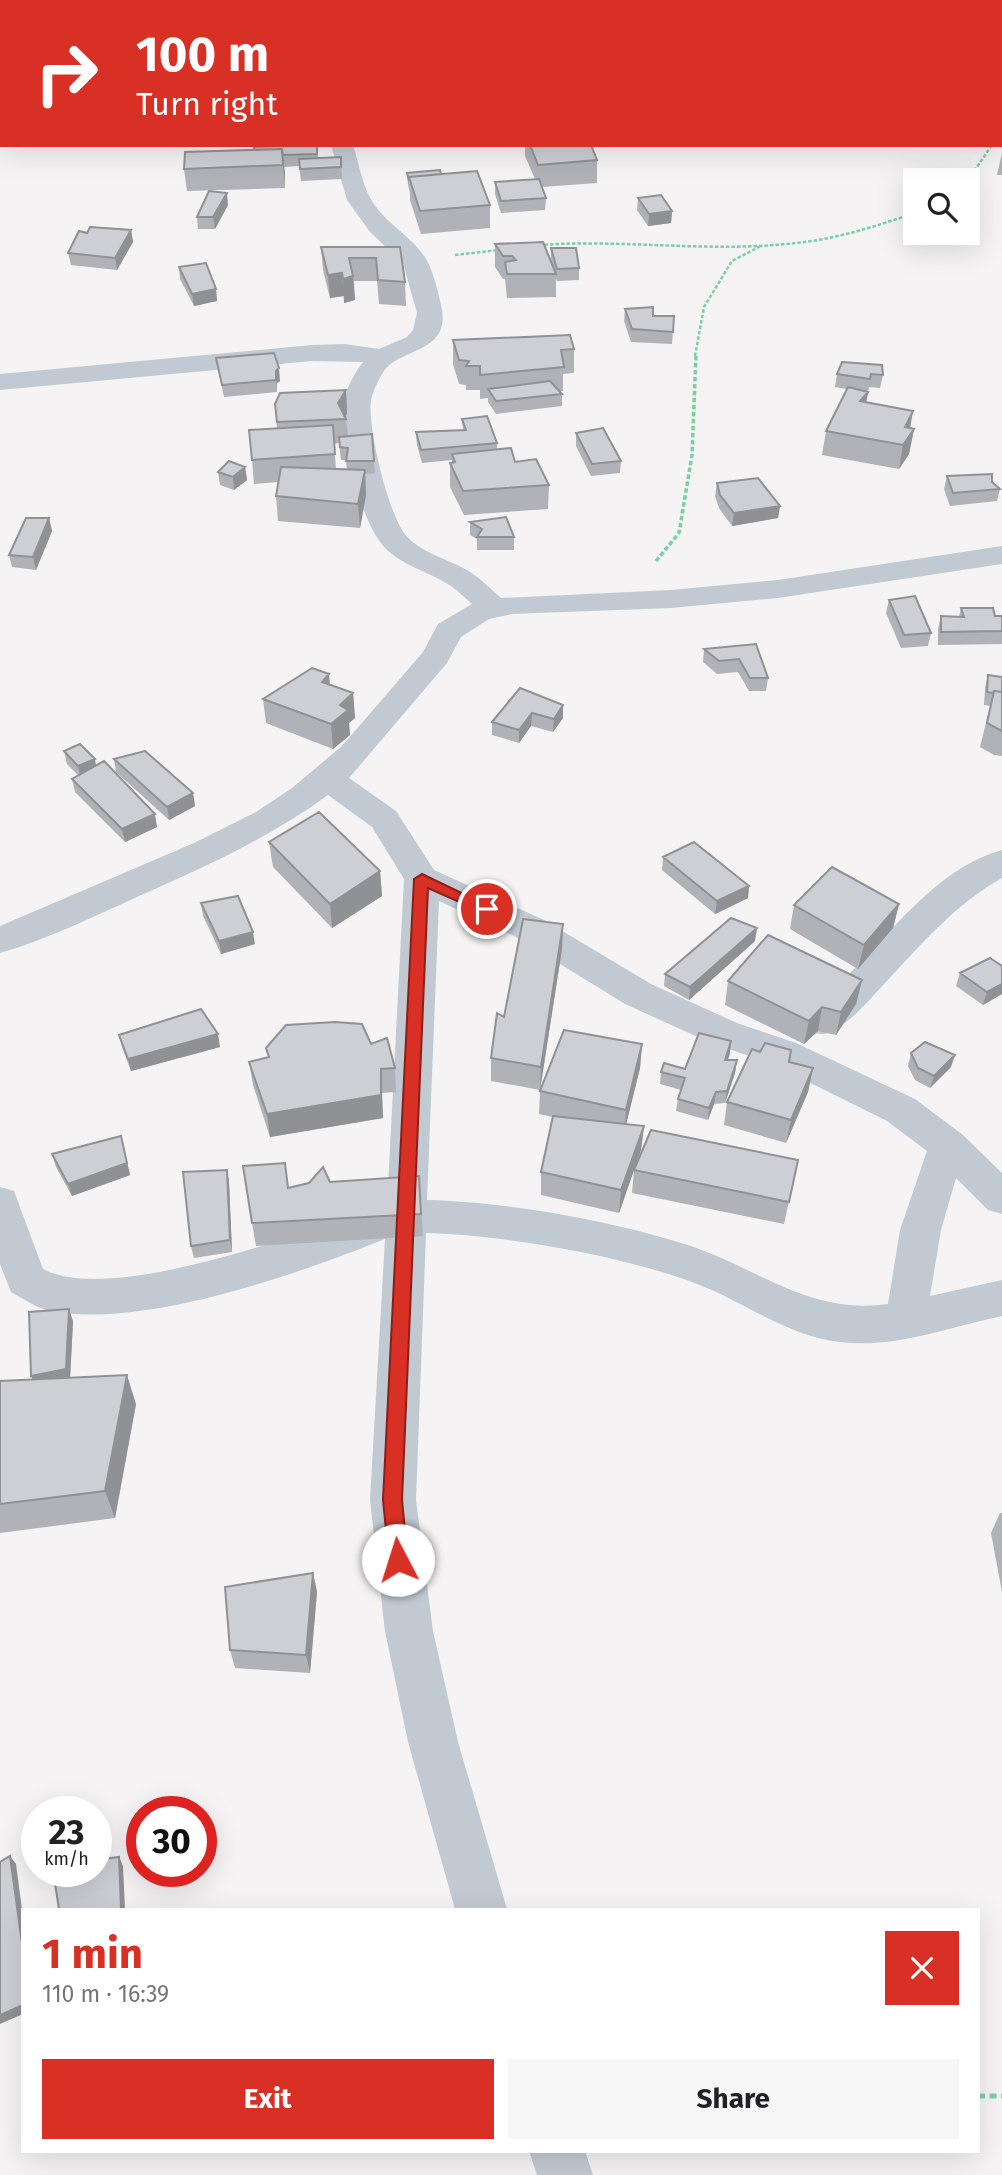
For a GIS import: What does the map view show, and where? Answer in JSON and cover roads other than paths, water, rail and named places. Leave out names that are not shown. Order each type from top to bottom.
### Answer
[{"type":"street","points":[[343,147],[359,200],[379,228],[415,261],[430,313],[426,331],[416,343],[382,357],[371,369],[358,398],[357,424],[372,490],[389,534],[406,551],[461,579],[494,607]]},
{"type":"street","points":[[0,382],[312,353],[345,352],[382,357]]},
{"type":"street","points":[[0,940],[52,921],[206,852],[268,820],[328,779],[369,737],[436,656],[449,631],[464,619],[494,607],[789,588],[1002,555]]},
{"type":"street","points":[[328,779],[384,819],[422,879],[531,929],[638,994],[724,1033],[783,1053],[901,1110],[949,1146],[1002,1198]]},
{"type":"street","points":[[783,1053],[855,991],[942,900],[959,886],[1002,862]]},
{"type":"street","points":[[422,879],[393,1500],[398,1560],[409,1631],[433,1742],[481,1908]]},
{"type":"street","points":[[908,1317],[909,1279],[915,1249],[928,1201],[949,1146]]},
{"type":"street","points":[[0,1203],[26,1280],[34,1289],[50,1295],[74,1298],[181,1286],[330,1243],[405,1217],[475,1221],[612,1241],[715,1273],[810,1318],[841,1324],[880,1324],[1002,1298]]},
{"type":"street","points":[[558,2153],[565,2175]]}]
